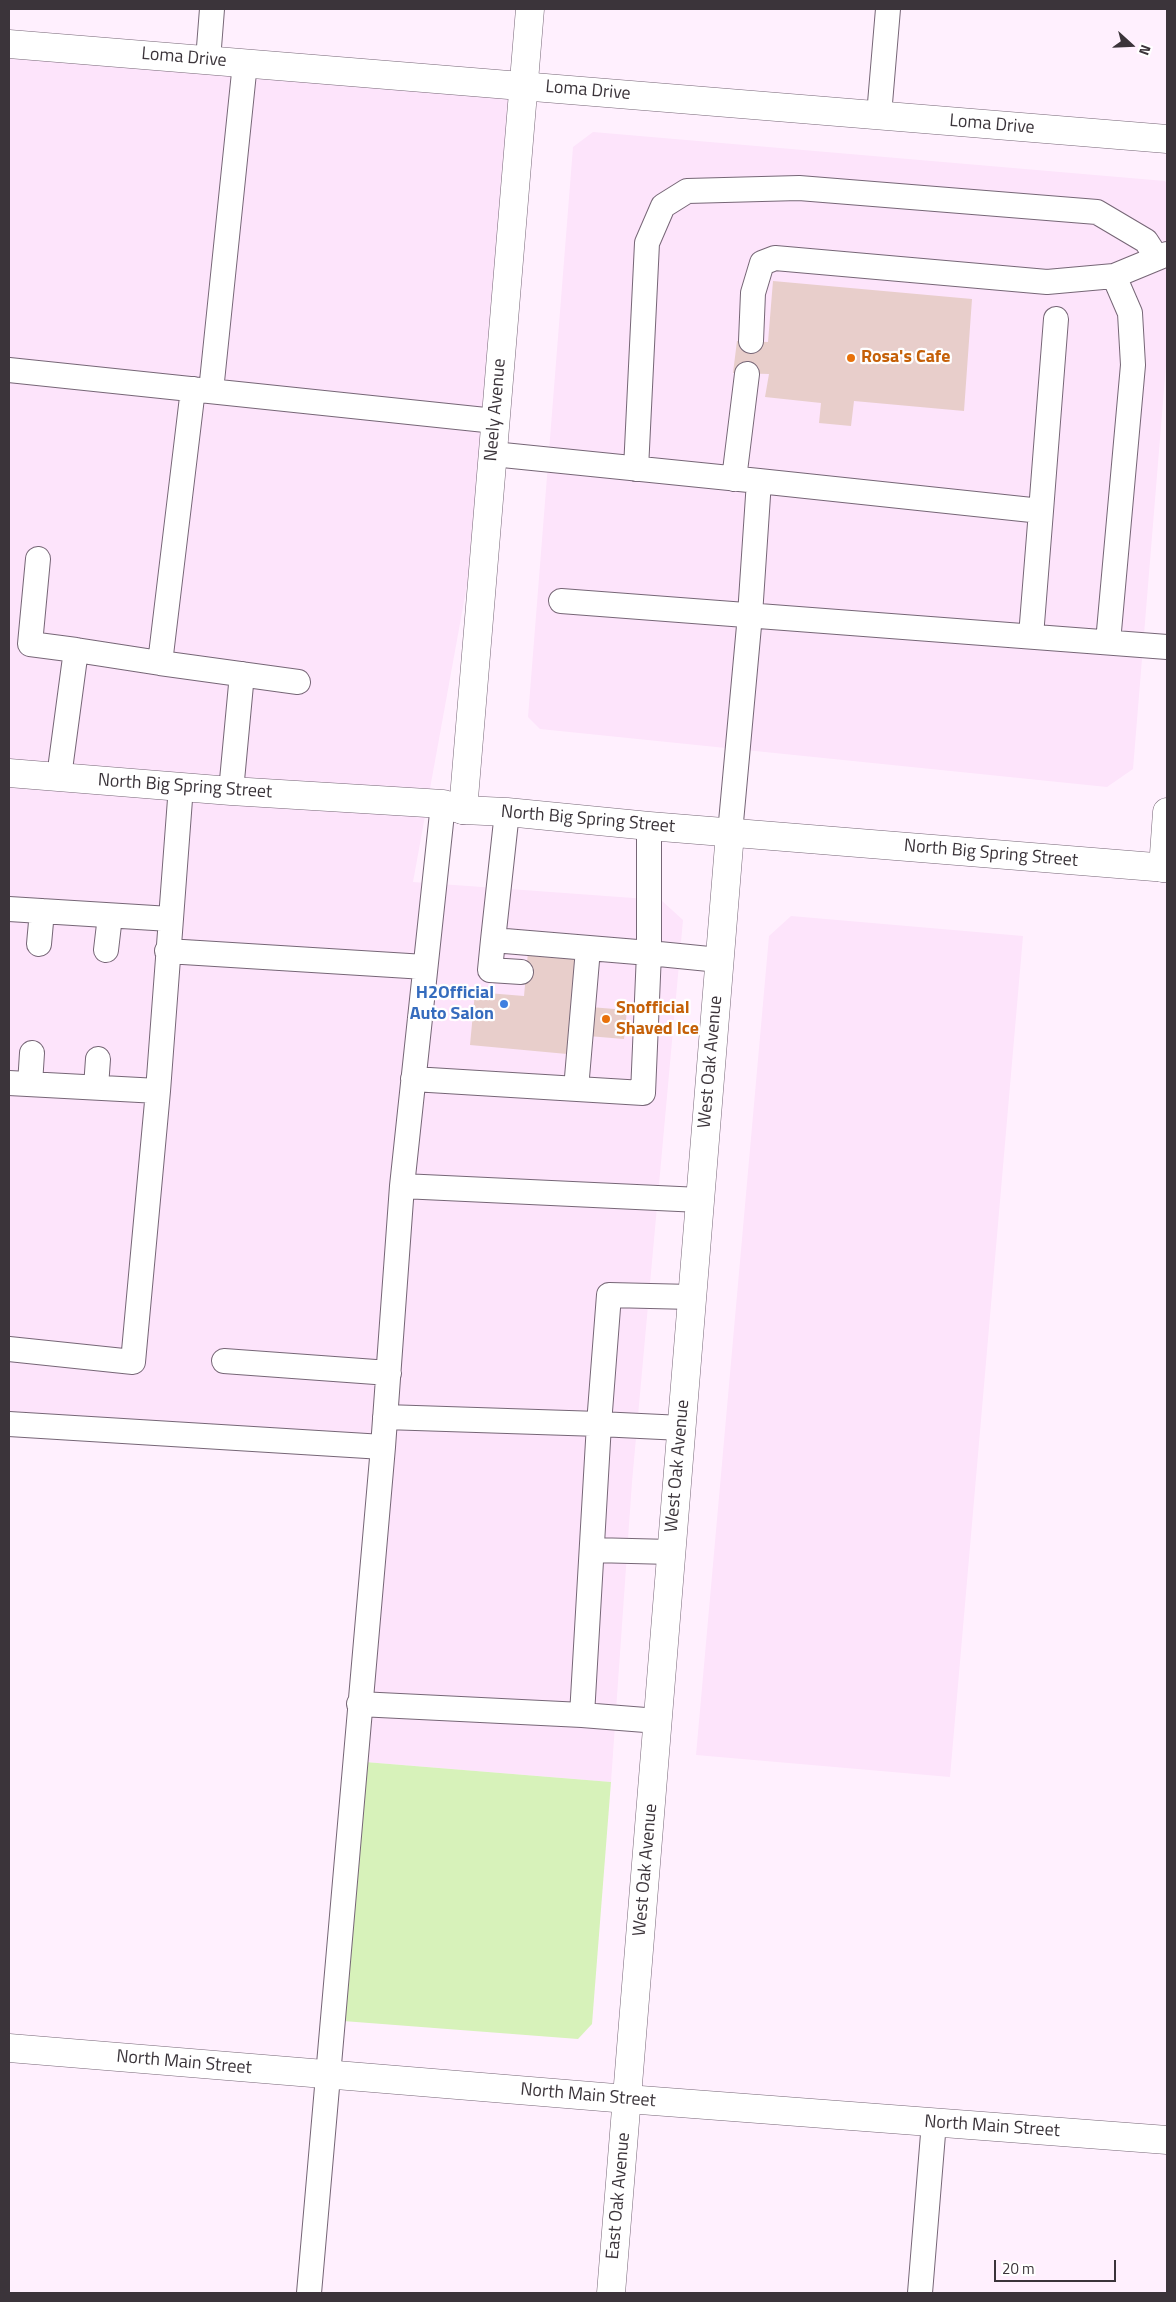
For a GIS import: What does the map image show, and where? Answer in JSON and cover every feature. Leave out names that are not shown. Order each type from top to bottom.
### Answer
[{"type":"main road","name":"Neely Avenue","points":[[453,807],[493,454],[530,9]]},
{"type":"main road","name":"Loma Drive","points":[[9,44],[1167,140]]},
{"type":"main road","name":"North Big Spring Street","points":[[9,773],[453,807],[649,826],[1165,868]]},
{"type":"main road","points":[[1165,868],[1167,812]]},
{"type":"main road","name":"West Oak Avenue","points":[[627,2099],[730,832]]},
{"type":"main road","name":"North Main Street","points":[[9,2048],[627,2099],[1167,2140]]},
{"type":"main road","name":"East Oak Avenue","points":[[611,2293],[627,2099]]},
{"type":"lane","points":[[208,60],[212,9]]},
{"type":"lane","points":[[879,116],[888,9]]},
{"type":"lane","points":[[160,663],[202,390],[245,63]]},
{"type":"lane","points":[[636,469],[648,243],[663,206],[688,191],[799,188],[1097,212],[1146,241],[1156,258],[1164,255]]},
{"type":"lane","points":[[751,341],[753,293],[762,263],[776,258],[1047,282],[1114,276],[1164,255]]},
{"type":"lane","points":[[1108,642],[1133,365],[1130,312],[1114,276]]},
{"type":"lane","points":[[1031,636],[1056,319]]},
{"type":"lane","points":[[9,370],[496,421]]},
{"type":"lane","points":[[734,479],[747,374]]},
{"type":"lane","points":[[493,454],[1041,511]]},
{"type":"lane","points":[[730,832],[750,615],[759,481]]},
{"type":"lane","points":[[38,559],[30,644],[298,682]]},
{"type":"lane","points":[[561,601],[1167,646]]},
{"type":"lane","points":[[59,777],[76,650]]},
{"type":"lane","points":[[232,791],[242,674]]},
{"type":"lane","points":[[9,1349],[134,1362],[158,1091],[167,950],[181,786]]},
{"type":"lane","points":[[309,2293],[385,1417],[402,1186],[424,967],[453,807]]},
{"type":"lane","points":[[507,812],[490,970],[522,972]]},
{"type":"lane","points":[[413,1079],[642,1094],[649,953],[649,826]]},
{"type":"lane","points":[[9,909],[170,919]]},
{"type":"lane","points":[[40,944],[42,911]]},
{"type":"lane","points":[[106,950],[110,916]]},
{"type":"lane","points":[[493,940],[719,960]]},
{"type":"lane","points":[[576,1089],[582,975],[588,949]]},
{"type":"lane","points":[[167,950],[424,967]]},
{"type":"lane","points":[[32,1052],[19,1084],[158,1091]]},
{"type":"lane","points":[[96,1088],[98,1059]]},
{"type":"lane","points":[[402,1186],[700,1200]]},
{"type":"lane","points":[[582,1715],[599,1424],[609,1295],[692,1296]]},
{"type":"lane","points":[[224,1361],[388,1373]]},
{"type":"lane","points":[[385,1417],[682,1428]]},
{"type":"lane","points":[[9,1424],[382,1447]]},
{"type":"lane","points":[[592,1550],[671,1552]]},
{"type":"lane","points":[[359,1704],[582,1715],[658,1721]]},
{"type":"lane","points":[[920,2293],[934,2122]]},
{"type":"shaded area","points":[[9,44],[523,86],[497,420],[413,882],[661,900],[683,920],[632,1482],[611,1782],[365,1762],[387,1462],[355,1456],[9,1431]]},
{"type":"shaded area","points":[[593,132],[1165,181],[1167,184],[1167,353],[1133,769],[1107,787],[540,729],[528,717],[573,147]]},
{"type":"shaded area","points":[[791,916],[1023,936],[950,1777],[696,1755],[769,936]]},
{"type":"green space","points":[[365,1762],[611,1782],[592,2024],[578,2039],[343,2021]]},
{"type":"building","name":"Rosa's Cafe","points":[[773,281],[972,299],[964,411],[854,401],[851,426],[819,423],[821,403],[765,397],[769,374],[733,373],[737,341],[768,342]]},
{"type":"building","points":[[528,952],[576,956],[567,1054],[470,1045],[475,992],[524,996]]},
{"type":"building","points":[[590,1007],[627,1010],[624,1039],[588,1036]]},
{"type":"place","name":"Rosa's Cafe","points":[[851,358]]},
{"type":"place","name":"H2Official Auto Salon","points":[[504,1004]]},
{"type":"place","name":"Snofficial Shaved Ice","points":[[606,1019]]}]
